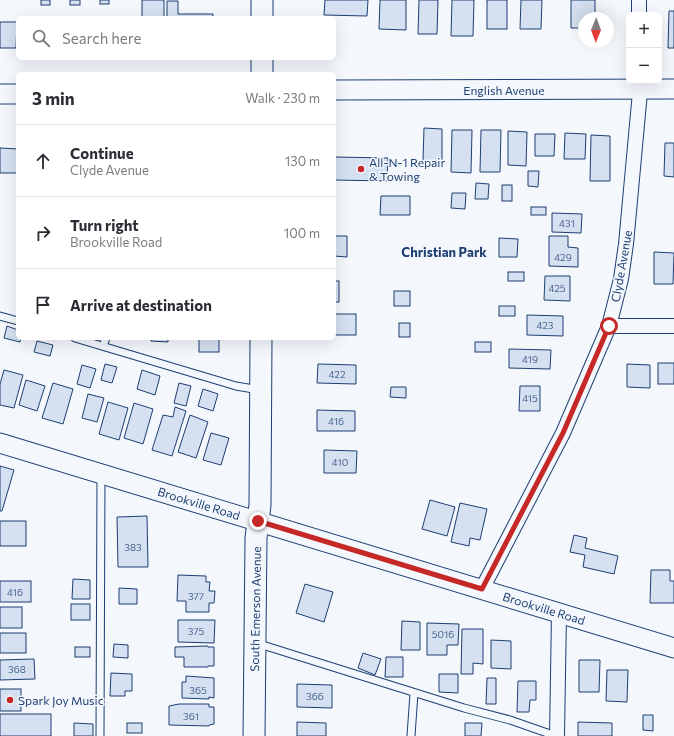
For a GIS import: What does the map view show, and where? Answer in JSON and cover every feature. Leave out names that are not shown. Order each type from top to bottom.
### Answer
[{"type":"main road","points":[[262,0],[262,16]]},
{"type":"main road","points":[[262,60],[262,72]]},
{"type":"main road","name":"South Emerson Avenue","points":[[254,736],[256,538],[260,504],[261,340]]},
{"type":"street","points":[[638,0],[639,12]]},
{"type":"street","name":"English Avenue","points":[[336,90],[641,85],[674,89]]},
{"type":"street","name":"Clyde Avenue","points":[[482,589],[563,433],[609,326],[621,279],[626,244],[641,85]]},
{"type":"street","points":[[0,94],[16,94]]},
{"type":"street","points":[[609,326],[674,326]]},
{"type":"street","name":"Brookville Road","points":[[0,443],[674,648]]},
{"type":"street","points":[[556,736],[559,613]]},
{"type":"lane","points":[[0,316],[16,320]]},
{"type":"lane","points":[[82,340],[236,386],[261,390]]},
{"type":"lane","points":[[103,346],[105,340]]},
{"type":"lane","points":[[100,736],[101,473]]},
{"type":"lane","points":[[254,643],[510,720],[556,736]]},
{"type":"lane","points":[[411,736],[414,692]]},
{"type":"building","points":[[41,0],[50,0],[50,5],[41,5]]},
{"type":"building","points":[[70,0],[80,0],[80,5],[70,5]]},
{"type":"building","points":[[100,0],[109,0],[109,4],[100,4]]},
{"type":"building","points":[[142,0],[164,0],[164,16],[142,16]]},
{"type":"building","points":[[325,0],[368,0],[367,16],[324,15]]},
{"type":"building","points":[[380,0],[406,0],[406,30],[379,29]]},
{"type":"building","points":[[419,0],[438,0],[437,34],[418,34]]},
{"type":"building","points":[[452,0],[474,0],[473,36],[451,36]]},
{"type":"building","points":[[487,0],[507,0],[507,29],[487,29]]},
{"type":"building","points":[[521,0],[542,0],[541,29],[520,29]]},
{"type":"building","points":[[571,0],[595,0],[595,12],[578,12],[578,28],[571,28]]},
{"type":"building","points":[[167,1],[178,1],[178,14],[213,14],[213,16],[167,16]]},
{"type":"building","points":[[669,11],[674,11],[674,48],[668,48]]},
{"type":"building","points":[[0,22],[16,22],[16,48],[0,48]]},
{"type":"building","points":[[424,128],[442,129],[442,162],[423,161]]},
{"type":"building","points":[[452,130],[472,130],[471,173],[451,172]]},
{"type":"building","points":[[481,130],[501,130],[500,172],[480,172]]},
{"type":"building","points":[[508,131],[527,132],[526,166],[508,165]]},
{"type":"building","points":[[565,133],[586,134],[585,159],[564,159]]},
{"type":"building","points":[[535,134],[555,134],[554,156],[535,156]]},
{"type":"building","points":[[591,135],[610,136],[610,181],[590,181]]},
{"type":"building","points":[[665,143],[674,143],[674,177],[664,176]]},
{"type":"building","points":[[0,148],[16,149],[16,173],[0,173]]},
{"type":"building","name":"All-N-1 Repair & Towing","points":[[336,157],[388,158],[387,181],[336,180]]},
{"type":"building","points":[[528,171],[539,171],[538,187],[528,186]]},
{"type":"building","points":[[476,183],[489,184],[488,199],[475,199]]},
{"type":"building","points":[[502,185],[512,185],[512,201],[502,201]]},
{"type":"building","points":[[452,193],[466,193],[465,209],[451,208]]},
{"type":"building","points":[[381,196],[410,196],[410,215],[380,215]]},
{"type":"building","points":[[531,207],[546,207],[546,215],[531,215]]},
{"type":"building","points":[[552,213],[582,214],[581,233],[552,232]]},
{"type":"building","points":[[336,236],[347,236],[347,257],[336,256]]},
{"type":"building","points":[[549,236],[568,236],[568,247],[578,248],[578,267],[549,266]]},
{"type":"building","points":[[499,238],[518,239],[517,257],[499,257]]},
{"type":"building","points":[[654,252],[674,253],[673,284],[654,284]]},
{"type":"building","points":[[508,272],[524,272],[524,281],[508,281]]},
{"type":"building","points":[[545,276],[570,276],[570,301],[544,300]]},
{"type":"building","points":[[336,281],[339,281],[339,302],[336,302]]},
{"type":"building","points":[[394,291],[410,291],[410,306],[394,306]]},
{"type":"building","points":[[499,306],[515,306],[515,316],[499,316]]},
{"type":"building","points":[[336,314],[356,314],[356,335],[336,335]]},
{"type":"building","points":[[527,315],[563,316],[563,336],[527,335]]},
{"type":"building","points":[[399,323],[410,323],[410,337],[399,337]]},
{"type":"building","points":[[7,326],[16,329],[16,340],[20,340],[20,342],[4,338]]},
{"type":"building","points":[[168,340],[168,342],[151,341]]},
{"type":"building","points":[[199,340],[219,340],[219,352],[199,352]]},
{"type":"building","points":[[37,341],[53,345],[50,356],[34,352]]},
{"type":"building","points":[[475,342],[491,342],[491,352],[475,352]]},
{"type":"building","points":[[509,349],[551,350],[550,369],[509,368]]},
{"type":"building","points":[[658,363],[674,363],[674,384],[658,384]]},
{"type":"building","points":[[105,364],[117,367],[112,383],[101,380]]},
{"type":"building","points":[[318,364],[356,365],[356,384],[317,383]]},
{"type":"building","points":[[627,364],[650,365],[650,388],[627,387]]},
{"type":"building","points":[[82,365],[96,369],[90,388],[77,384]]},
{"type":"building","points":[[4,370],[23,375],[14,408],[0,405],[0,384]]},
{"type":"building","points":[[142,370],[160,376],[155,395],[137,389]]},
{"type":"building","points":[[26,380],[45,386],[37,411],[19,405]]},
{"type":"building","points":[[53,383],[73,389],[63,424],[42,418]]},
{"type":"building","points":[[179,383],[191,386],[186,406],[174,403]]},
{"type":"building","points":[[520,386],[540,386],[540,411],[519,411]]},
{"type":"building","points":[[391,387],[406,387],[406,398],[390,397]]},
{"type":"building","points":[[203,389],[218,394],[213,411],[198,406]]},
{"type":"building","points":[[88,394],[104,398],[97,422],[82,418]]},
{"type":"building","points":[[108,402],[128,408],[119,440],[99,434]]},
{"type":"building","points":[[134,403],[153,409],[143,444],[124,438]]},
{"type":"building","points":[[175,407],[186,411],[172,456],[152,450],[163,415],[173,417]]},
{"type":"building","points":[[317,410],[355,411],[355,431],[317,431]]},
{"type":"building","points":[[190,415],[208,422],[196,458],[178,452]]},
{"type":"building","points":[[211,433],[229,438],[221,465],[203,460]]},
{"type":"building","points":[[324,450],[357,451],[356,473],[324,473]]},
{"type":"building","points":[[0,466],[14,470],[2,511],[0,511]]},
{"type":"building","points":[[430,500],[455,507],[447,536],[422,529]]},
{"type":"building","points":[[460,503],[487,509],[480,540],[470,538],[469,546],[451,542]]},
{"type":"building","points":[[147,516],[148,567],[118,567],[117,517]]},
{"type":"building","points":[[0,521],[26,521],[26,546],[0,546]]},
{"type":"building","points":[[574,535],[587,538],[585,548],[618,556],[614,574],[583,567],[585,555],[570,552]]},
{"type":"building","points":[[651,570],[670,570],[670,581],[674,581],[674,603],[650,603]]},
{"type":"building","points":[[178,575],[206,576],[206,582],[210,582],[209,591],[215,591],[214,603],[209,603],[209,612],[186,612],[186,601],[177,601]]},
{"type":"building","points":[[73,579],[90,580],[90,599],[72,599]]},
{"type":"building","points":[[0,581],[31,581],[31,602],[0,602]]},
{"type":"building","points":[[305,584],[333,592],[324,622],[296,613]]},
{"type":"building","points":[[119,588],[137,589],[137,604],[119,604]]},
{"type":"building","points":[[71,604],[90,604],[90,620],[71,620]]},
{"type":"building","points":[[0,607],[22,607],[22,628],[0,628]]},
{"type":"building","points":[[178,620],[215,620],[214,643],[178,642]]},
{"type":"building","points":[[402,621],[420,622],[420,650],[401,650]]},
{"type":"building","points":[[427,623],[459,624],[458,645],[447,645],[447,655],[427,655]]},
{"type":"building","points":[[462,629],[483,629],[483,664],[473,663],[473,674],[461,674]]},
{"type":"building","points":[[0,633],[26,633],[26,653],[0,653]]},
{"type":"building","points":[[491,640],[511,641],[511,669],[491,668]]},
{"type":"building","points":[[114,644],[128,645],[128,658],[113,657]]},
{"type":"building","points":[[75,647],[90,647],[90,657],[75,657]]},
{"type":"building","points":[[175,647],[214,647],[214,666],[184,667],[184,657],[175,657]]},
{"type":"building","points":[[363,653],[381,659],[375,675],[358,668]]},
{"type":"building","points":[[386,657],[403,657],[403,677],[385,677]]},
{"type":"building","points":[[34,659],[35,679],[0,680],[0,660]]},
{"type":"building","points":[[579,660],[600,660],[599,692],[579,692]]},
{"type":"building","points":[[607,670],[628,670],[627,702],[606,701]]},
{"type":"building","points":[[111,673],[132,674],[132,691],[125,691],[125,696],[110,696]]},
{"type":"building","points":[[439,674],[458,674],[458,693],[439,692]]},
{"type":"building","points":[[186,676],[214,678],[214,698],[182,698],[182,682],[186,682]]},
{"type":"building","points":[[487,678],[496,678],[496,704],[486,704]]},
{"type":"building","points":[[518,681],[536,681],[536,700],[530,700],[529,712],[517,712]]},
{"type":"building","points":[[297,684],[332,685],[332,708],[297,707]]},
{"type":"building","name":"Spark Joy Music","points":[[0,689],[21,689],[21,711],[0,711]]},
{"type":"building","points":[[179,704],[209,704],[209,707],[214,707],[214,724],[209,726],[169,725],[169,706]]},
{"type":"building","points":[[0,714],[51,714],[51,736],[0,736]]},
{"type":"building","points":[[643,715],[653,715],[653,731],[643,730]]},
{"type":"building","points":[[297,722],[326,723],[326,736],[297,736]]},
{"type":"building","points":[[578,722],[612,723],[612,736],[578,736]]},
{"type":"building","points":[[74,723],[93,724],[93,736],[74,736]]},
{"type":"building","points":[[127,723],[142,723],[142,733],[127,733]]},
{"type":"building","points":[[465,723],[482,723],[481,736],[465,736]]},
{"type":"place","name":"All-N-1 Repair & Towing","points":[[361,169]]},
{"type":"place","name":"Spark Joy Music","points":[[10,700]]},
{"type":"district","name":"Christian Park","points":[[444,252]]},
{"type":"route","points":[[258,521],[482,589],[563,433],[609,326]]}]
